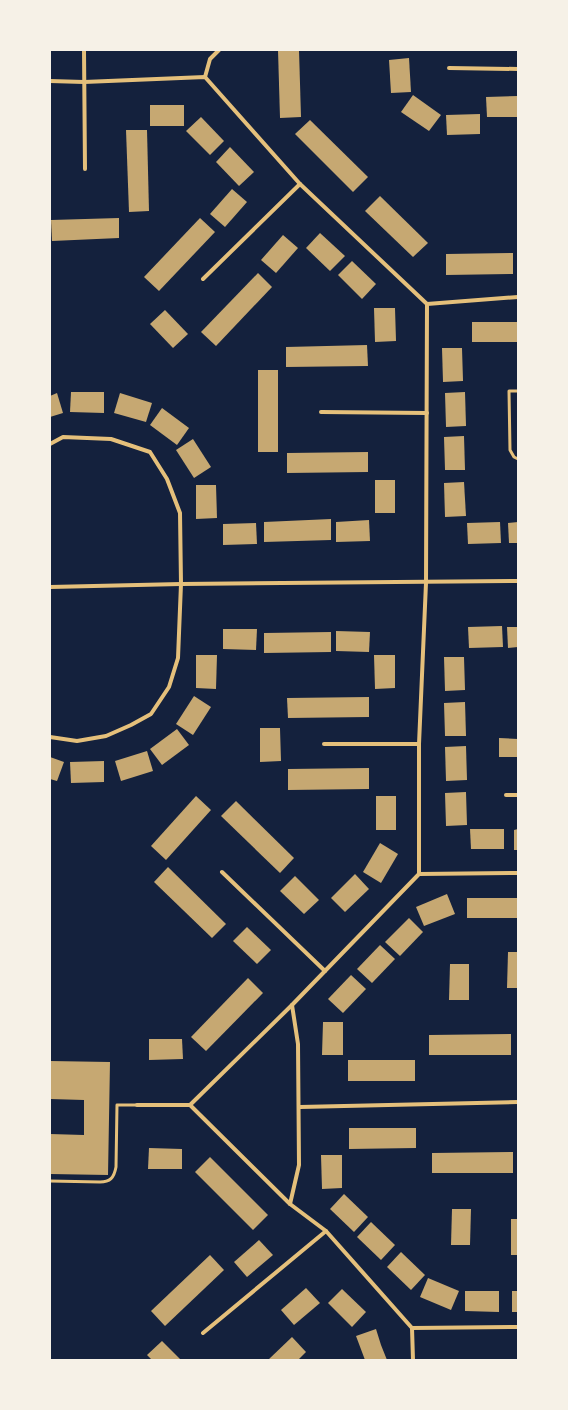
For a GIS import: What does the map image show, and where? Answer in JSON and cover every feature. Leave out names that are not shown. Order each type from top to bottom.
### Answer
[{"type":"street","points":[[84,50],[85,169]]},
{"type":"street","points":[[205,77],[210,59],[219,50]]},
{"type":"street","points":[[449,68],[518,69]]},
{"type":"street","points":[[50,80],[84,82],[205,77]]},
{"type":"street","points":[[137,1105],[190,1105],[292,1005],[418,874],[419,744],[426,583],[428,304],[300,184],[205,77]]},
{"type":"street","points":[[203,279],[300,184]]},
{"type":"street","points":[[428,304],[518,297]]},
{"type":"street","points":[[321,412],[427,413]]},
{"type":"street","points":[[50,444],[63,437],[111,439],[150,452],[167,479],[180,513],[181,584],[178,658],[169,687],[151,714],[106,736],[77,741],[50,737]]},
{"type":"street","points":[[50,587],[181,584],[518,581]]},
{"type":"street","points":[[324,744],[419,744]]},
{"type":"street","points":[[506,795],[518,794]]},
{"type":"street","points":[[222,872],[325,971]]},
{"type":"street","points":[[418,874],[518,873]]},
{"type":"street","points":[[290,1204],[300,1165],[298,1044],[292,1005]]},
{"type":"street","points":[[300,1107],[518,1102]]},
{"type":"street","points":[[190,1105],[290,1204],[326,1231],[412,1328],[413,1360]]},
{"type":"street","points":[[203,1333],[326,1231]]},
{"type":"street","points":[[412,1328],[518,1327]]},
{"type":"lane","points":[[518,391],[509,391],[510,450],[514,457],[518,459]]},
{"type":"lane","points":[[50,1181],[107,1182],[112,1179],[115,1174],[116,1167],[117,1105],[137,1105]]},
{"type":"building","points":[[278,50],[299,50],[301,117],[280,118]]},
{"type":"building","points":[[409,58],[411,92],[391,93],[389,60]]},
{"type":"building","points":[[413,95],[441,115],[429,131],[401,112]]},
{"type":"building","points":[[518,96],[518,117],[487,117],[486,97]]},
{"type":"building","points":[[150,105],[184,105],[184,126],[150,126]]},
{"type":"building","points":[[480,114],[480,134],[447,135],[446,115]]},
{"type":"building","points":[[201,117],[224,141],[210,155],[186,131]]},
{"type":"building","points":[[310,120],[368,177],[353,192],[295,134]]},
{"type":"building","points":[[126,130],[147,130],[149,211],[129,212]]},
{"type":"building","points":[[230,147],[254,172],[239,186],[216,162]]},
{"type":"building","points":[[232,189],[247,202],[225,227],[210,214]]},
{"type":"building","points":[[380,196],[428,243],[413,257],[365,211]]},
{"type":"building","points":[[119,218],[119,238],[52,241],[51,220]]},
{"type":"building","points":[[200,218],[215,232],[159,291],[144,277]]},
{"type":"building","points":[[320,233],[345,256],[330,271],[306,248]]},
{"type":"building","points":[[283,235],[298,248],[276,273],[261,260]]},
{"type":"building","points":[[513,253],[513,274],[446,275],[446,254]]},
{"type":"building","points":[[352,261],[376,284],[362,299],[338,275]]},
{"type":"building","points":[[258,273],[272,287],[216,346],[201,332]]},
{"type":"building","points":[[374,308],[395,308],[396,341],[375,342]]},
{"type":"building","points":[[165,310],[188,334],[173,348],[150,324]]},
{"type":"building","points":[[472,322],[518,322],[518,342],[472,342]]},
{"type":"building","points":[[367,345],[368,366],[286,367],[286,347]]},
{"type":"building","points":[[442,348],[462,348],[463,381],[443,382]]},
{"type":"building","points":[[258,370],[278,370],[278,452],[258,452]]},
{"type":"building","points":[[71,392],[104,392],[104,413],[70,412]]},
{"type":"building","points":[[465,392],[466,426],[446,427],[445,393]]},
{"type":"building","points":[[57,393],[63,413],[50,417],[50,396]]},
{"type":"building","points":[[120,393],[152,403],[146,422],[114,413]]},
{"type":"building","points":[[162,408],[189,428],[177,445],[150,425]]},
{"type":"building","points":[[464,436],[465,470],[445,470],[444,437]]},
{"type":"building","points":[[193,439],[211,467],[194,478],[176,450]]},
{"type":"building","points":[[368,452],[368,472],[287,473],[287,453]]},
{"type":"building","points":[[375,480],[395,480],[395,513],[375,513]]},
{"type":"building","points":[[464,482],[466,516],[445,517],[444,483]]},
{"type":"building","points":[[196,485],[216,485],[217,518],[196,519]]},
{"type":"building","points":[[331,519],[331,540],[264,542],[264,522]]},
{"type":"building","points":[[369,520],[370,541],[336,542],[336,522]]},
{"type":"building","points":[[500,522],[501,543],[468,544],[467,523]]},
{"type":"building","points":[[518,522],[518,543],[509,543],[508,523]]},
{"type":"building","points":[[256,523],[257,544],[223,545],[223,524]]},
{"type":"building","points":[[502,626],[503,647],[469,648],[468,627]]},
{"type":"building","points":[[507,627],[518,627],[518,647],[508,648]]},
{"type":"building","points":[[223,629],[257,629],[256,650],[223,649]]},
{"type":"building","points":[[336,631],[370,632],[369,652],[336,651]]},
{"type":"building","points":[[331,632],[331,652],[264,653],[264,633]]},
{"type":"building","points":[[196,655],[217,655],[216,689],[196,688]]},
{"type":"building","points":[[374,655],[395,655],[395,688],[375,689]]},
{"type":"building","points":[[444,657],[464,657],[465,690],[445,691]]},
{"type":"building","points":[[194,696],[211,707],[193,735],[176,724]]},
{"type":"building","points":[[369,697],[369,717],[288,718],[287,698]]},
{"type":"building","points":[[465,702],[466,736],[445,736],[444,703]]},
{"type":"building","points":[[260,728],[280,728],[281,761],[260,762]]},
{"type":"building","points":[[177,729],[189,745],[162,765],[150,749]]},
{"type":"building","points":[[499,738],[518,739],[518,757],[499,757]]},
{"type":"building","points":[[466,746],[467,780],[446,781],[445,747]]},
{"type":"building","points":[[147,751],[153,771],[121,781],[115,761]]},
{"type":"building","points":[[50,757],[64,762],[57,781],[50,779]]},
{"type":"building","points":[[104,761],[104,782],[71,783],[70,762]]},
{"type":"building","points":[[369,768],[369,789],[288,790],[288,769]]},
{"type":"building","points":[[466,792],[467,825],[446,826],[445,793]]},
{"type":"building","points":[[196,796],[211,810],[166,860],[151,846]]},
{"type":"building","points":[[376,796],[396,796],[396,830],[376,830]]},
{"type":"building","points":[[236,801],[294,858],[280,873],[221,816]]},
{"type":"building","points":[[470,829],[504,829],[504,849],[471,849]]},
{"type":"building","points":[[518,829],[518,850],[514,850],[514,830]]},
{"type":"building","points":[[380,843],[398,854],[381,883],[363,872]]},
{"type":"building","points":[[168,867],[226,924],[212,938],[154,882]]},
{"type":"building","points":[[355,874],[369,889],[345,912],[331,898]]},
{"type":"building","points":[[295,876],[319,900],[304,914],[280,891]]},
{"type":"building","points":[[447,894],[455,914],[424,926],[416,907]]},
{"type":"building","points":[[467,898],[518,898],[518,918],[467,918]]},
{"type":"building","points":[[409,918],[423,932],[400,956],[385,942]]},
{"type":"building","points":[[247,927],[271,950],[257,964],[233,941]]},
{"type":"building","points":[[380,945],[395,959],[372,983],[357,969]]},
{"type":"building","points":[[508,952],[518,952],[518,988],[507,988]]},
{"type":"building","points":[[450,964],[469,964],[469,1000],[449,1000]]},
{"type":"building","points":[[351,975],[366,989],[343,1013],[328,999]]},
{"type":"building","points":[[248,978],[263,993],[206,1051],[191,1037]]},
{"type":"building","points":[[323,1022],[343,1022],[343,1055],[322,1055]]},
{"type":"building","points":[[511,1034],[511,1055],[429,1055],[429,1035]]},
{"type":"building","points":[[149,1039],[182,1039],[183,1059],[149,1060]]},
{"type":"building","points":[[348,1060],[415,1060],[415,1081],[348,1081]]},
{"type":"building","points":[[50,1061],[110,1062],[108,1175],[50,1174],[50,1134],[84,1135],[84,1100],[50,1099]]},
{"type":"building","points":[[349,1128],[416,1128],[416,1148],[349,1149]]},
{"type":"building","points":[[149,1148],[182,1149],[182,1169],[148,1169]]},
{"type":"building","points":[[513,1152],[513,1173],[432,1173],[432,1153]]},
{"type":"building","points":[[321,1155],[342,1155],[342,1188],[322,1189]]},
{"type":"building","points":[[210,1157],[268,1215],[253,1230],[195,1172]]},
{"type":"building","points":[[344,1194],[368,1217],[354,1232],[330,1209]]},
{"type":"building","points":[[452,1209],[471,1209],[470,1245],[451,1245]]},
{"type":"building","points":[[511,1219],[518,1219],[518,1255],[511,1255]]},
{"type":"building","points":[[371,1222],[395,1245],[381,1260],[357,1237]]},
{"type":"building","points":[[259,1240],[273,1255],[247,1277],[234,1262]]},
{"type":"building","points":[[401,1252],[425,1275],[411,1290],[387,1267]]},
{"type":"building","points":[[210,1255],[224,1270],[165,1326],[151,1311]]},
{"type":"building","points":[[428,1278],[459,1291],[451,1310],[420,1297]]},
{"type":"building","points":[[306,1288],[320,1303],[294,1325],[281,1310]]},
{"type":"building","points":[[342,1289],[366,1312],[352,1327],[328,1303]]},
{"type":"building","points":[[465,1291],[499,1291],[499,1312],[465,1311]]},
{"type":"building","points":[[512,1291],[518,1291],[518,1312],[512,1312]]},
{"type":"building","points":[[376,1329],[387,1360],[365,1360],[356,1336]]},
{"type":"building","points":[[292,1337],[306,1352],[298,1360],[268,1360]]},
{"type":"building","points":[[162,1341],[181,1360],[152,1360],[147,1355]]}]
